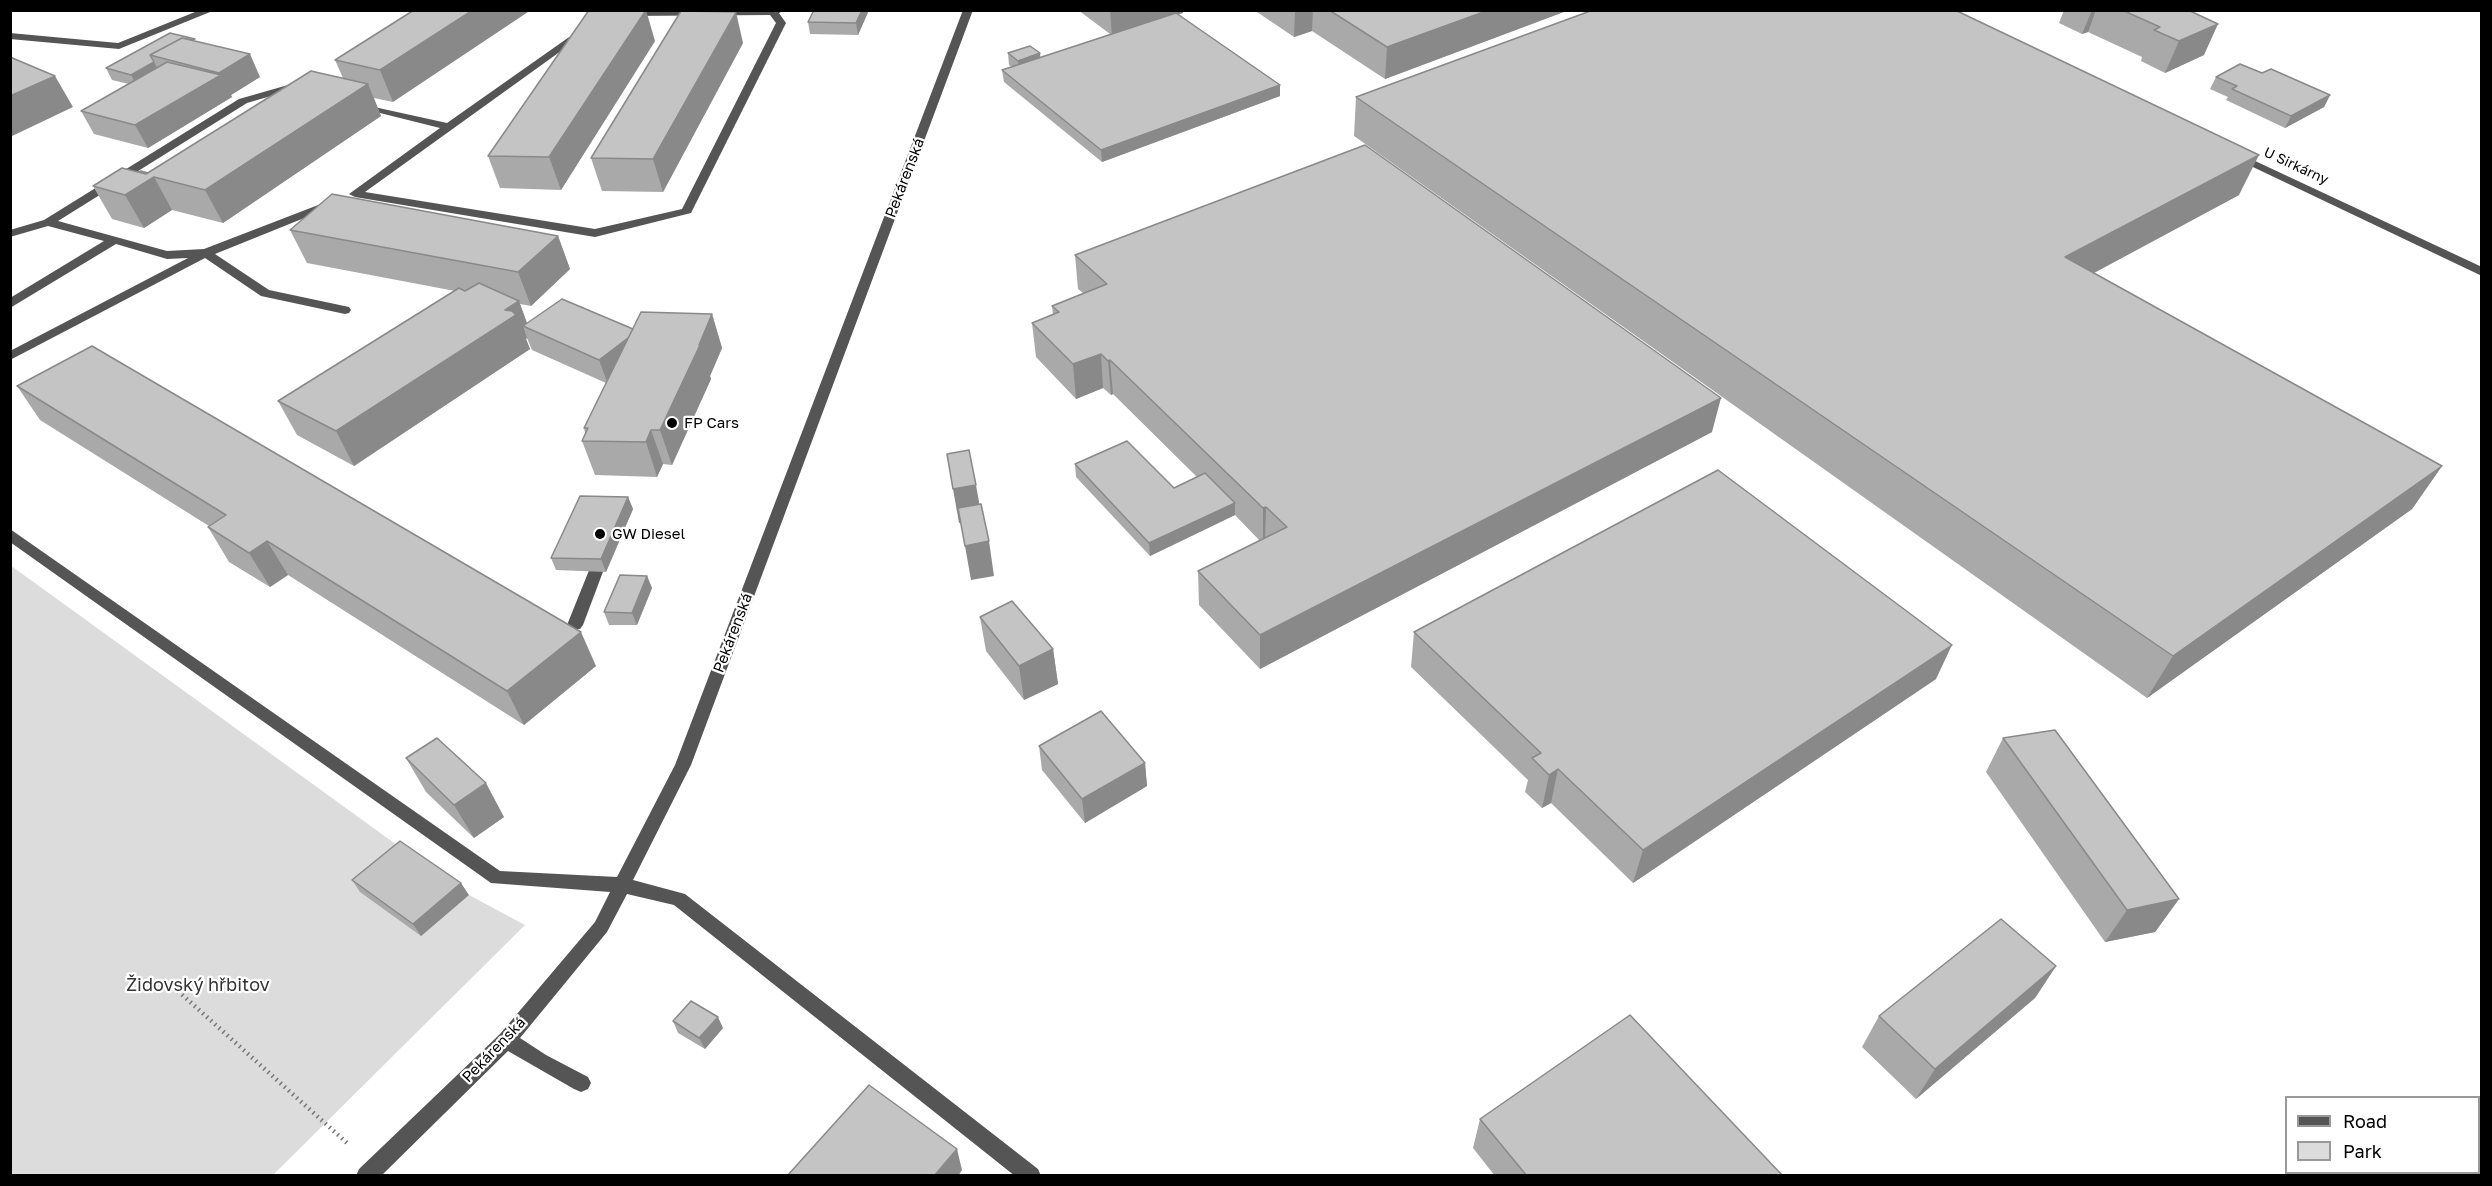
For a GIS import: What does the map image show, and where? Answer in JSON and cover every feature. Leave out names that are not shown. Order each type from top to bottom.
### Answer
[{"type":"street","points":[[10,36],[119,46],[210,10]]},
{"type":"street","name":"Pekárenská","points":[[370,1172],[507,1040],[601,927],[683,765],[968,10]]},
{"type":"street","points":[[355,194],[595,233],[687,211],[780,23],[776,11],[620,13]]},
{"type":"street","points":[[10,356],[206,253],[355,194],[589,26]]},
{"type":"street","points":[[10,234],[48,222],[243,101],[288,88],[311,93]]},
{"type":"street","points":[[346,102],[450,127]]},
{"type":"street","name":"U Sirkárny","points":[[2224,149],[2481,272]]},
{"type":"street","points":[[48,222],[166,255],[206,253],[265,294],[345,310]]},
{"type":"street","points":[[10,304],[113,241]]},
{"type":"street","points":[[10,534],[497,878],[622,885],[679,899],[1031,1176]]},
{"type":"street","points":[[574,625],[609,540]]},
{"type":"street","points":[[507,1040],[539,1061],[581,1083]]},
{"type":"path","points":[[178,991],[370,1172]]},
{"type":"green space","name":"Židovský hřbitov","points":[[10,565],[408,853],[361,892],[421,935],[469,895],[525,925],[273,1175],[11,1175]]},
{"type":"building","points":[[414,10],[473,10],[380,70],[335,60]]},
{"type":"building","points":[[589,10],[646,10],[549,157],[488,156]]},
{"type":"building","points":[[814,10],[862,10],[856,23],[808,22]]},
{"type":"building","points":[[1329,10],[1489,10],[1387,47]]},
{"type":"building","points":[[1593,10],[1955,10],[2259,155],[2065,257],[2442,466],[2173,656],[1356,97]]},
{"type":"building","points":[[2122,10],[2188,10],[2218,24],[2179,41],[2154,30],[2160,27]]},
{"type":"building","points":[[681,11],[736,12],[653,159],[591,158]]},
{"type":"building","points":[[1176,13],[1280,85],[1101,150],[1002,70]]},
{"type":"building","points":[[170,33],[195,39],[182,38],[150,55],[154,62],[131,75],[106,68]]},
{"type":"building","points":[[182,38],[250,54],[219,73],[150,55]]},
{"type":"building","points":[[1030,46],[1040,53],[1018,61],[1008,53]]},
{"type":"building","points":[[10,57],[55,76],[10,96]]},
{"type":"building","points":[[167,62],[221,75],[135,125],[81,111]]},
{"type":"building","points":[[2240,64],[2262,73],[2271,69],[2330,95],[2291,116],[2232,89],[2237,86],[2216,77]]},
{"type":"building","points":[[311,71],[368,84],[205,190],[154,177],[125,195],[93,186],[122,168],[146,174]]},
{"type":"building","points":[[1365,145],[1721,398],[1260,635],[1198,571],[1287,527],[1266,507],[1263,508],[1110,360],[1108,361],[1101,354],[1073,364],[1032,323],[1059,312],[1052,306],[1107,284],[1075,255]]},
{"type":"building","points":[[332,194],[558,236],[518,272],[290,230]]},
{"type":"building","points":[[479,283],[519,301],[505,310],[512,311],[516,315],[336,431],[278,401],[459,288],[465,291]]},
{"type":"building","points":[[562,299],[633,329],[628,338],[599,360],[523,326]]},
{"type":"building","points":[[641,312],[712,314],[660,430],[651,430],[646,442],[582,441],[588,428],[584,428]]},
{"type":"building","points":[[92,346],[581,632],[507,691],[267,541],[249,553],[208,527],[226,515],[17,386]]},
{"type":"building","points":[[1127,441],[1174,488],[1205,473],[1235,503],[1149,543],[1075,464]]},
{"type":"building","points":[[969,450],[976,485],[953,489],[947,454]]},
{"type":"building","points":[[1718,470],[1952,645],[1643,850],[1558,769],[1549,775],[1532,758],[1541,753],[1414,632]]},
{"type":"building","points":[[580,496],[628,497],[601,559],[551,558]]},
{"type":"building","points":[[981,504],[989,541],[965,546],[958,508]]},
{"type":"building","points":[[620,575],[647,576],[632,613],[604,612]]},
{"type":"building","points":[[1012,601],[1053,649],[1019,666],[980,617]]},
{"type":"building","points":[[1101,711],[1145,763],[1082,799],[1039,746]]},
{"type":"building","points":[[2055,730],[2179,899],[2127,910],[2003,738]]},
{"type":"building","points":[[437,738],[486,783],[454,805],[406,758]]},
{"type":"building","points":[[400,841],[461,883],[413,924],[352,880]]},
{"type":"building","points":[[2001,919],[2056,966],[1935,1069],[1879,1016]]},
{"type":"building","points":[[691,1001],[718,1017],[699,1038],[673,1021]]},
{"type":"building","points":[[1630,1015],[1783,1176],[1527,1176],[1480,1119]]},
{"type":"building","points":[[869,1085],[957,1149],[934,1176],[787,1176]]},
{"type":"place","name":"FP Cars","points":[[672,423]]},
{"type":"place","name":"GW Diesel","points":[[600,534]]}]
